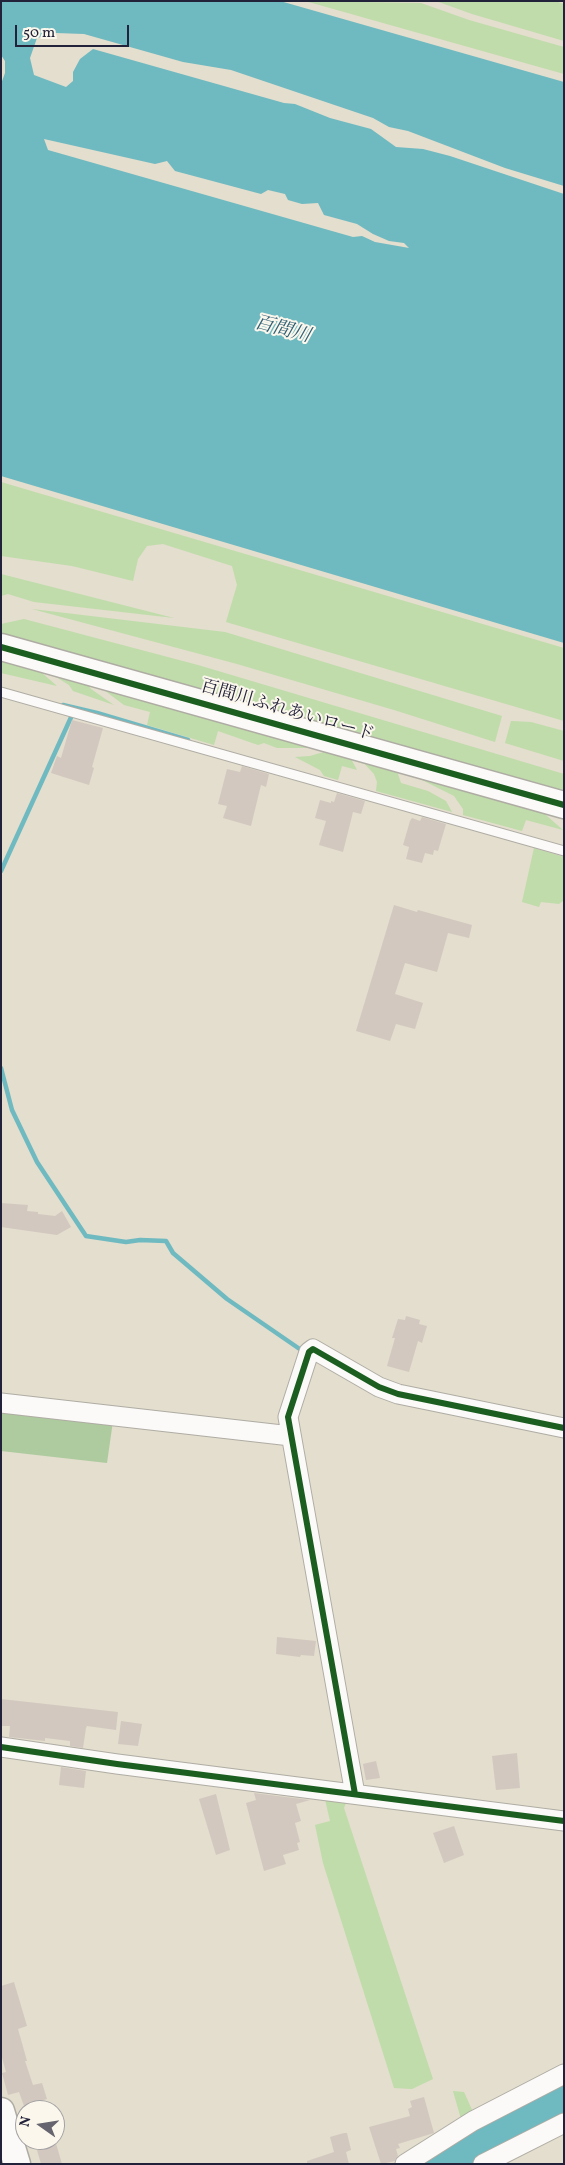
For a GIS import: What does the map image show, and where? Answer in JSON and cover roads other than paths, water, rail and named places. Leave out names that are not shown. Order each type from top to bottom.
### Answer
[{"type":"street","name":"百間川ふれあいロード","points":[[1,647],[564,805]]},
{"type":"street","points":[[354,1789],[288,1417],[307,1355],[313,1349],[371,1383],[398,1394],[564,1428]]},
{"type":"street","points":[[1,1403],[291,1436]]},
{"type":"street","points":[[1,1748],[117,1764],[354,1789],[564,1821]]},
{"type":"street","points":[[405,2164],[473,2121],[564,2074]]},
{"type":"street","points":[[1,2111],[17,2164]]},
{"type":"street","points":[[483,2164],[508,2157],[564,2123]]},
{"type":"lane","points":[[1,692],[564,851]]},
{"type":"water","name":"百間川","points":[[1,1],[280,1],[564,82],[564,186],[505,168],[408,131],[389,127],[373,118],[231,70],[183,62],[84,34],[56,33],[37,38],[30,58],[34,75],[66,87],[73,81],[73,72],[80,59],[93,49],[284,103],[295,104],[330,118],[371,129],[396,147],[423,149],[450,156],[564,194],[564,643],[1,476],[1,84],[5,73],[5,61],[1,55]],"holes":[[[44,139],[155,164],[167,161],[175,171],[261,194],[268,190],[285,194],[288,200],[302,204],[318,203],[324,215],[357,224],[389,241],[404,243],[409,248],[375,242],[362,236],[353,237],[48,150]]]},
{"type":"water","points":[[564,2080],[564,2117],[471,2164],[416,2164]]},
{"type":"waterway","points":[[63,705],[188,740]]},
{"type":"waterway","points":[[1,871],[73,713]]},
{"type":"waterway","points":[[1,1068],[12,1110],[37,1162],[86,1236],[126,1242],[140,1240],[166,1241],[173,1253],[227,1299],[304,1352]]}]
